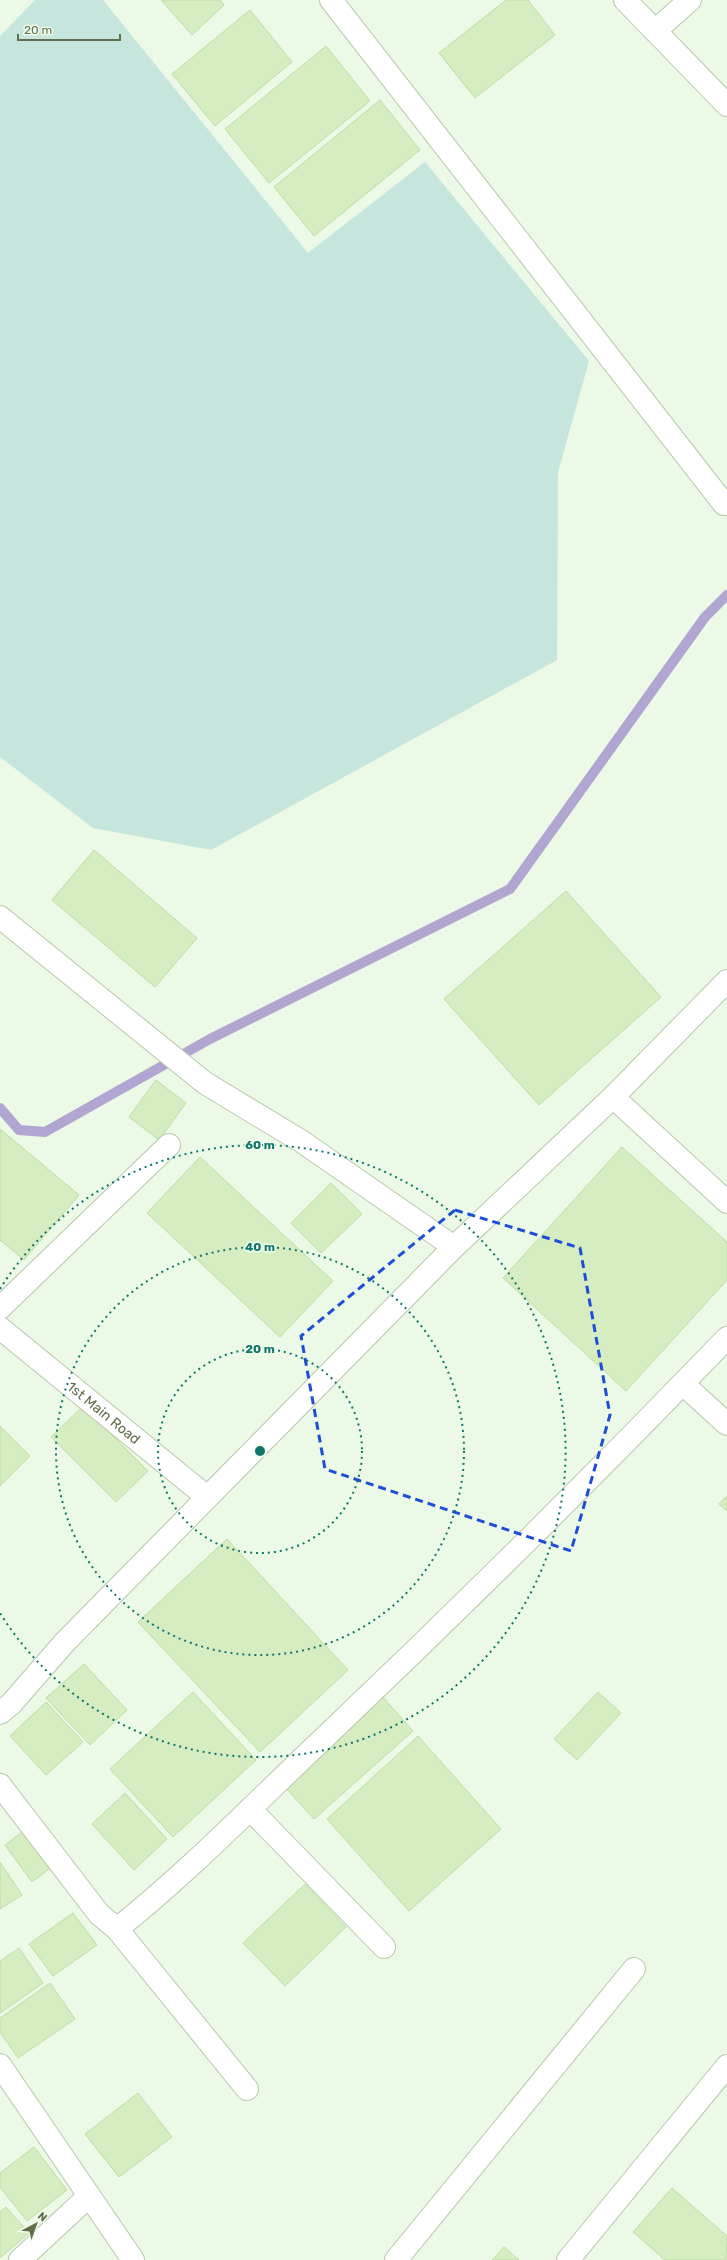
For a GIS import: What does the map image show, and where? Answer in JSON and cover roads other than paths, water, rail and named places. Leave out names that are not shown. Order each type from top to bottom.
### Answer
[{"type":"street","points":[[331,0],[724,504],[727,504]]},
{"type":"street","points":[[625,0],[727,105]]},
{"type":"street","points":[[655,31],[690,0]]},
{"type":"street","points":[[0,917],[204,1083],[301,1140],[454,1247]]},
{"type":"street","points":[[0,1713],[11,1704],[65,1642],[454,1247],[613,1097],[727,981]]},
{"type":"street","points":[[613,1097],[727,1202]]},
{"type":"street","points":[[0,1308],[169,1145]]},
{"type":"street","name":"1st Main Road","points":[[0,1328],[207,1497]]},
{"type":"street","points":[[117,1929],[144,1908],[419,1648],[683,1384],[727,1338]]},
{"type":"street","points":[[683,1384],[727,1424]]},
{"type":"street","points":[[0,1785],[99,1914],[117,1929],[247,2089]]},
{"type":"street","points":[[250,1808],[384,1947]]},
{"type":"street","points":[[396,2260],[634,1969]]},
{"type":"street","points":[[0,2064],[133,2260]]},
{"type":"street","points":[[568,2260],[727,2066]]},
{"type":"street","points":[[20,2260],[89,2196]]},
{"type":"waterway","points":[[0,1108],[19,1130],[45,1132],[210,1039],[510,889],[705,617],[727,595]]}]
